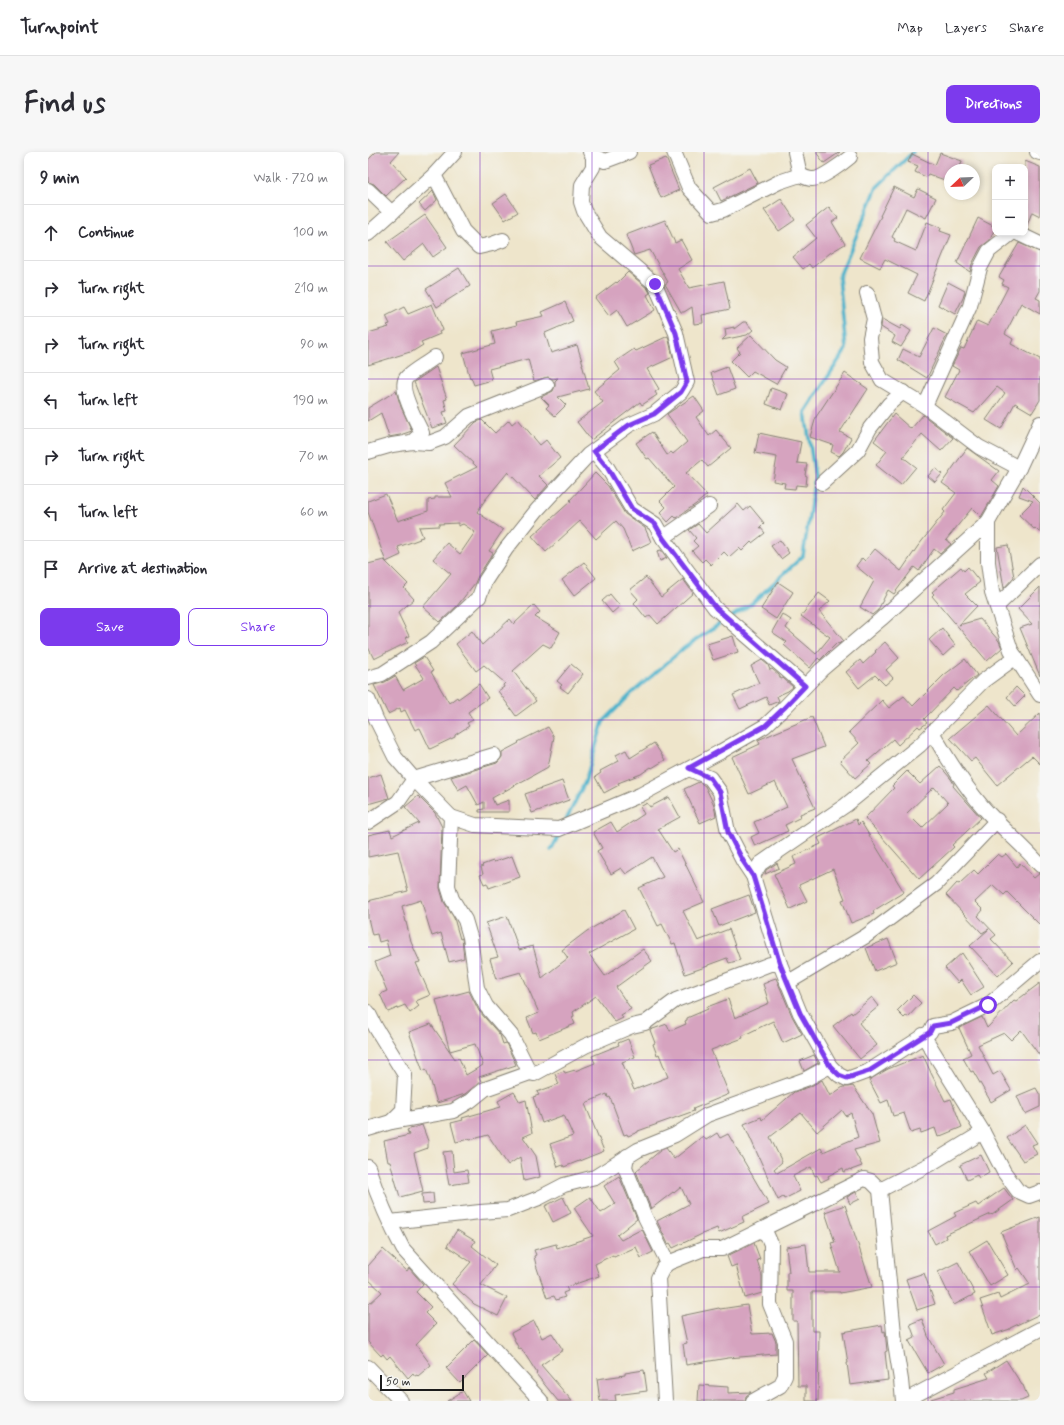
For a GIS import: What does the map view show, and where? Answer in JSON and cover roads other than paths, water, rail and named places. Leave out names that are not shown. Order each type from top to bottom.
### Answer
[{"type":"street","points":[[368,234],[434,175],[455,152]]},
{"type":"street","points":[[591,154],[605,161],[629,152]]},
{"type":"street","points":[[674,152],[689,188],[712,213],[723,210],[779,182],[800,175],[810,180],[814,180],[839,166],[850,157]]},
{"type":"street","points":[[795,152],[800,175]]},
{"type":"street","points":[[368,678],[382,674],[430,642],[479,597],[485,581],[506,549],[537,510],[588,455],[629,425],[654,414],[681,392],[687,382],[676,333],[655,284],[600,236],[584,211],[581,202],[582,186],[593,167],[591,154]]},
{"type":"street","points":[[434,175],[463,231],[478,248],[503,240]]},
{"type":"street","points":[[368,190],[392,214]]},
{"type":"street","points":[[925,406],[970,306],[980,268],[990,251],[1008,236]]},
{"type":"street","points":[[1023,236],[1040,244]]},
{"type":"street","points":[[867,293],[874,319],[870,338],[872,362],[882,380],[925,406],[979,448],[1019,468]]},
{"type":"street","points":[[412,442],[422,433],[406,397],[403,385],[406,378],[435,357]]},
{"type":"street","points":[[368,452],[392,445],[412,442],[429,442],[445,437],[469,416],[547,385]]},
{"type":"street","points":[[822,482],[858,450],[870,428],[889,404],[903,392]]},
{"type":"street","points":[[368,699],[395,757],[451,818],[475,825],[559,828],[640,795],[765,726],[821,670],[881,619],[988,522],[1019,468],[1040,423]]},
{"type":"street","points":[[594,451],[607,467],[632,509],[655,524],[663,538],[716,608],[805,686]]},
{"type":"street","points":[[663,538],[709,506]]},
{"type":"street","points":[[988,522],[988,562],[992,592],[1011,650],[1040,695]]},
{"type":"street","points":[[997,606],[1040,564]]},
{"type":"street","points":[[753,876],[760,864],[846,805],[920,745],[983,680],[1016,657]]},
{"type":"street","points":[[932,732],[954,769],[982,806],[1030,853],[1040,865]]},
{"type":"street","points":[[368,822],[398,802],[414,779],[494,755]]},
{"type":"street","points":[[689,768],[710,778],[720,792],[728,832],[743,861],[753,876],[787,983],[800,1013],[830,1066],[839,1075],[847,1078],[869,1071],[923,1035],[930,1032],[933,1026],[951,1023],[988,1005],[1040,961]]},
{"type":"street","points":[[451,818],[448,886],[452,899],[464,920],[470,937],[477,988],[486,1006],[511,1035],[530,1073]]},
{"type":"street","points":[[787,983],[866,936],[936,884],[997,820]]},
{"type":"street","points":[[368,1128],[391,1122],[453,1112],[485,1089],[530,1073],[534,1074],[585,1046],[632,1026],[645,1023],[676,1000],[770,964],[780,964]]},
{"type":"street","points":[[368,1012],[376,1028],[405,1075],[402,1110],[391,1122]]},
{"type":"street","points":[[923,1035],[982,1132],[1004,1172],[1018,1192],[1029,1196],[1040,1192]]},
{"type":"street","points":[[390,1222],[508,1210],[539,1198],[564,1184],[594,1177],[627,1156],[675,1135],[707,1115],[806,1079],[830,1066]]},
{"type":"street","points":[[880,1190],[932,1163],[982,1132]]},
{"type":"street","points":[[627,1156],[625,1167],[645,1217],[668,1263]]},
{"type":"street","points":[[368,1166],[375,1189],[403,1249],[541,1401]]},
{"type":"street","points":[[665,1401],[658,1278],[663,1268],[668,1263],[703,1249],[722,1249],[864,1179],[871,1181],[880,1190],[895,1343],[903,1401],[1040,1329]]},
{"type":"street","points":[[753,1401],[780,1386],[786,1376],[785,1341],[770,1304],[771,1244],[767,1234],[761,1230]]},
{"type":"street","points":[[368,1367],[401,1401]]},
{"type":"waterway","points":[[731,617],[751,604],[803,556],[815,477],[805,412],[846,349],[839,277],[877,187],[913,152]]},
{"type":"waterway","points":[[565,822],[585,782],[603,722],[632,693],[684,648],[724,621]]},
{"type":"waterway","points":[[551,850],[560,833]]}]
